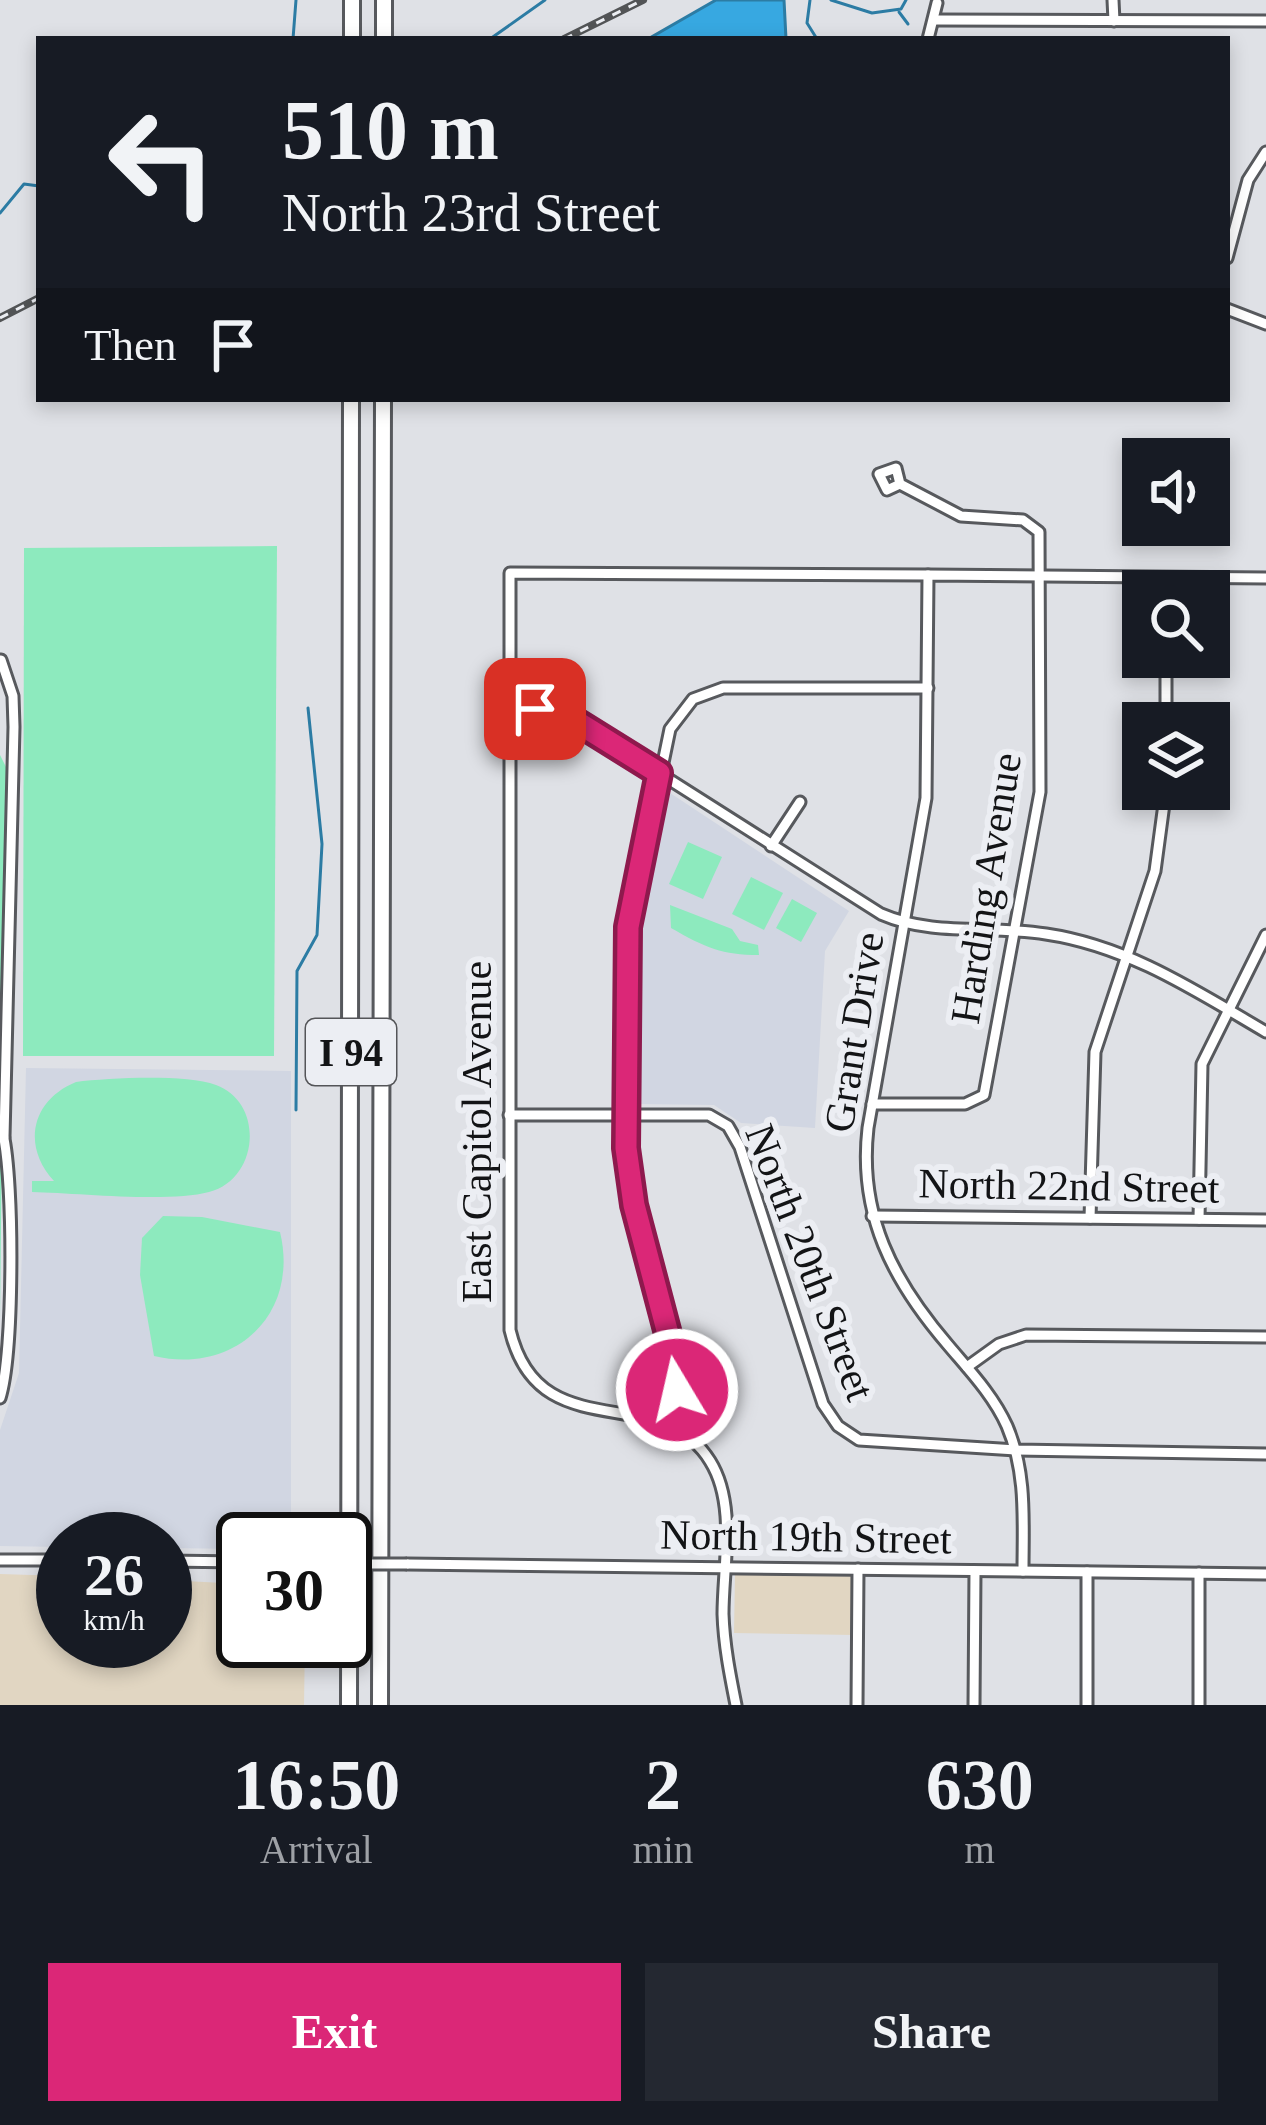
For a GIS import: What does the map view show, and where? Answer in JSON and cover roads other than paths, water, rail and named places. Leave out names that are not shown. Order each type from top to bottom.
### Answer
[{"type":"highway","points":[[352,0],[352,36]]},
{"type":"highway","points":[[384,0],[384,36]]},
{"type":"highway","name":"I 94","points":[[349,1705],[351,402]]},
{"type":"highway","name":"I 94","points":[[380,1705],[383,402]]},
{"type":"street","points":[[1113,0],[1114,21]]},
{"type":"street","points":[[929,36],[937,3]]},
{"type":"street","points":[[935,20],[1266,21]]},
{"type":"street","points":[[1230,247],[1248,180],[1266,152]]},
{"type":"street","points":[[1230,310],[1266,324]]},
{"type":"street","name":"Harding Avenue","points":[[872,1104],[965,1104],[983,1096],[1040,793],[1041,538],[1029,522],[961,516],[900,484]]},
{"type":"street","name":"East Capitol Avenue","points":[[736,1705],[724,1631],[725,1508],[718,1475],[698,1446],[667,1425],[566,1403],[541,1388],[520,1360],[508,1320],[509,573],[928,575]]},
{"type":"street","points":[[928,575],[1122,577]]},
{"type":"street","name":"Grant Drive","points":[[928,575],[926,798],[872,1104],[866,1153],[872,1216],[899,1282],[999,1411],[1016,1450],[1023,1491],[1023,1571]]},
{"type":"street","points":[[1230,578],[1266,578]]},
{"type":"street","points":[[0,1398],[7,1346],[6,812],[13,697],[2,660]]},
{"type":"street","points":[[667,1425],[678,1375],[632,1194],[626,1115],[628,927],[659,773],[679,712],[712,690],[928,688]]},
{"type":"street","points":[[510,709],[569,717],[863,905],[904,923],[1016,930],[1125,955],[1266,1032]]},
{"type":"street","points":[[771,846],[800,802]]},
{"type":"street","points":[[1090,1218],[1092,1068],[1160,854],[1164,810]]},
{"type":"street","points":[[1199,1220],[1200,1073],[1266,935]]},
{"type":"street","name":"North 20th Street","points":[[509,1114],[709,1115],[733,1132],[823,1404],[838,1426],[868,1442],[1266,1454]]},
{"type":"street","points":[[0,1123],[4,1137]]},
{"type":"street","name":"North 22nd Street","points":[[872,1216],[1266,1220]]},
{"type":"street","points":[[967,1367],[991,1348],[1026,1335],[1266,1336]]},
{"type":"street","points":[[0,1560],[36,1560]]},
{"type":"street","name":"North 19th Street","points":[[372,1564],[1266,1574]]},
{"type":"street","points":[[857,1705],[858,1569]]},
{"type":"street","points":[[974,1705],[975,1571]]},
{"type":"street","points":[[1087,1572],[1087,1705]]},
{"type":"street","points":[[1199,1573],[1199,1705]]},
{"type":"water","points":[[716,0],[784,0],[786,36],[653,36]]},
{"type":"waterway","points":[[293,36],[296,0]]},
{"type":"waterway","points":[[494,36],[545,0]]},
{"type":"waterway","points":[[810,0],[807,23],[815,36]]},
{"type":"waterway","points":[[831,0],[872,13],[901,9],[906,0]]},
{"type":"waterway","points":[[899,12],[908,24]]},
{"type":"waterway","points":[[0,213],[24,184],[36,186]]},
{"type":"waterway","points":[[296,1110],[297,971],[317,935],[322,844],[308,708]]},
{"type":"railway","points":[[570,36],[643,0]]},
{"type":"railway","points":[[0,318],[36,300]]}]
